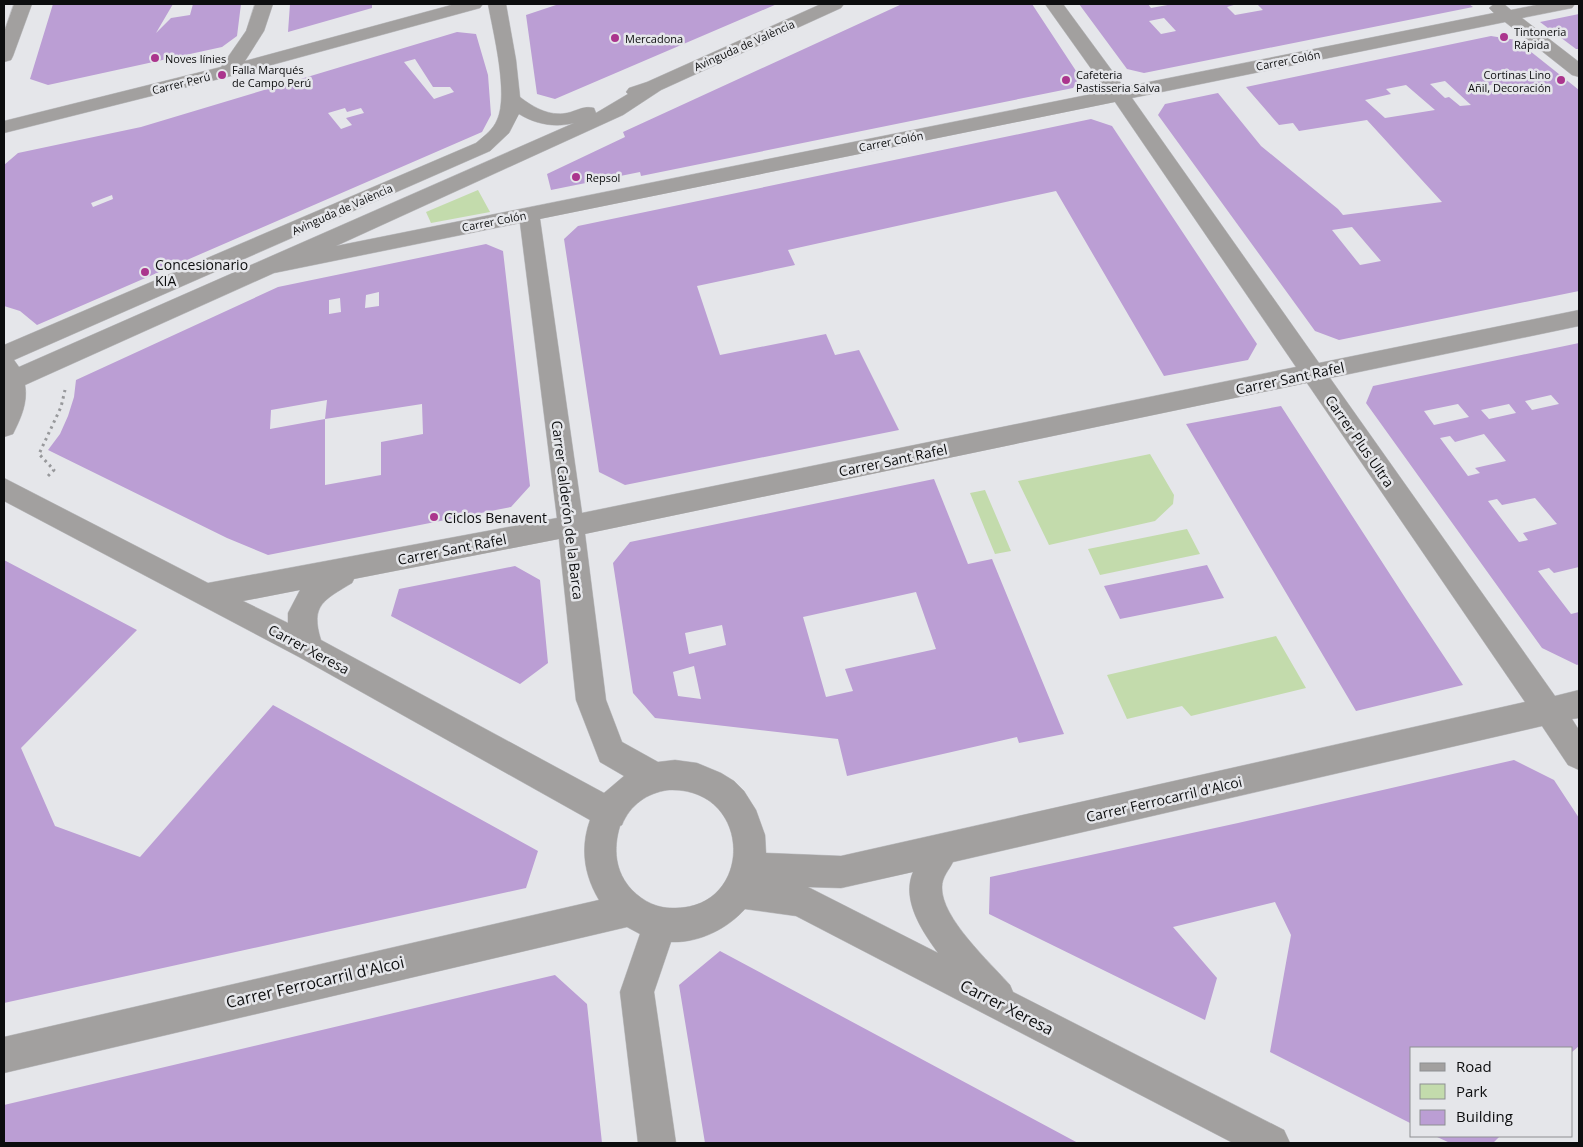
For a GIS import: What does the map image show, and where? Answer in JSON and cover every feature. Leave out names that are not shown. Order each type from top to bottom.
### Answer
[{"type":"street","points":[[4,56],[22,4]]},
{"type":"street","points":[[228,71],[250,41],[261,17],[264,4]]},
{"type":"street","name":"Carrer Perú","points":[[4,127],[228,71],[474,4]]},
{"type":"street","points":[[497,4],[511,99]]},
{"type":"street","name":"Avinguda de València","points":[[511,99],[522,109],[542,119],[567,119],[620,97],[654,86],[835,4]]},
{"type":"street","name":"Carrer Plus Ultra","points":[[1054,4],[1120,95],[1579,755]]},
{"type":"street","name":"Carrer Colón","points":[[273,266],[1120,95],[1501,10],[1566,4]]},
{"type":"street","points":[[1501,10],[1579,71]]},
{"type":"street","name":"Avinguda de València","points":[[8,372],[273,266],[616,111],[654,86]]},
{"type":"street","name":"Avinguda de València","points":[[4,355],[483,147],[496,137],[502,128],[508,116],[511,99]]},
{"type":"street","name":"Carrer Calderón de la Barca","points":[[529,214],[571,526],[591,700],[611,752],[656,778]]},
{"type":"street","name":"Carrer Sant Rafel","points":[[206,596],[571,526],[1579,318]]},
{"type":"street","points":[[4,427],[14,401],[8,372]]},
{"type":"street","name":"Carrer Xeresa","points":[[4,489],[206,596],[310,648],[611,814]]},
{"type":"street","points":[[310,648],[301,619],[306,604],[322,586],[353,569]]},
{"type":"street","name":"Carrer Ferrocarril d'Alcoi","points":[[741,880],[841,872],[1579,704]]},
{"type":"street","points":[[678,774],[701,777],[721,787],[736,802],[747,822],[750,845],[741,880],[722,907],[703,918],[682,925],[660,925],[642,920],[626,911],[611,895],[601,868],[599,854],[603,833],[611,814],[623,798],[638,785],[656,778],[678,774]]},
{"type":"street","points":[[944,848],[928,871],[926,879],[925,888],[931,914],[949,940],[1008,1008]]},
{"type":"street","name":"Carrer Xeresa","points":[[741,880],[800,900],[1271,1143]]},
{"type":"street","name":"Carrer Ferrocarril d'Alcoi","points":[[4,1055],[626,911]]},
{"type":"street","points":[[656,1143],[637,992],[660,925]]},
{"type":"green space","points":[[478,190],[490,212],[431,223],[426,212]]},
{"type":"green space","points":[[1150,454],[1174,495],[1173,504],[1155,521],[1049,545],[1018,481]]},
{"type":"green space","points":[[985,490],[1011,551],[995,554],[970,493]]},
{"type":"green space","points":[[1187,529],[1200,554],[1100,575],[1088,549]]},
{"type":"green space","points":[[1276,636],[1306,688],[1191,716],[1182,706],[1127,719],[1107,675]]},
{"type":"building","points":[[53,4],[173,4],[156,33],[171,18],[190,15],[193,4],[241,4],[237,36],[222,47],[48,85],[30,79]]},
{"type":"building","points":[[290,4],[372,4],[372,8],[288,32]]},
{"type":"building","name":"Mercadona","points":[[559,4],[777,4],[555,99],[537,94],[526,15]]},
{"type":"building","points":[[902,4],[1032,4],[1080,77],[1073,88],[641,176],[640,172],[551,190],[547,174],[625,137],[623,132]]},
{"type":"building","points":[[1079,4],[1148,4],[1151,8],[1173,4],[1237,4],[1227,7],[1235,15],[1263,10],[1257,4],[1469,4],[1473,7],[1144,73],[1127,69]],"holes":[[[1164,18],[1176,31],[1161,34],[1149,21]]]},
{"type":"building","points":[[1579,14],[1579,49],[1576,49],[1540,22]]},
{"type":"building","points":[[457,32],[476,34],[488,75],[491,115],[482,132],[37,325],[20,311],[4,306],[4,165],[18,153],[141,127]],"holes":[[[415,59],[433,87],[450,87],[454,92],[434,99],[404,62]],[[345,108],[347,112],[361,108],[364,113],[346,118],[352,125],[341,129],[328,113]],[[112,195],[113,199],[93,207],[91,203]]]},
{"type":"building","points":[[1491,36],[1516,40],[1579,90],[1579,291],[1339,340],[1315,331],[1158,115],[1165,104],[1218,93],[1261,146],[1343,215],[1442,202],[1367,120],[1299,131],[1293,123],[1279,125],[1246,87]],"holes":[[[1445,81],[1471,105],[1460,106],[1449,97],[1445,98],[1430,84]],[[1500,83],[1508,90],[1494,93],[1486,86]],[[1406,85],[1435,110],[1385,118],[1365,100],[1391,94],[1386,89]],[[1352,227],[1381,261],[1360,265],[1332,230]]]},
{"type":"building","points":[[1091,119],[1112,126],[1257,344],[1248,360],[1164,376],[1056,191],[788,250],[795,265],[697,286],[720,355],[826,334],[835,355],[859,350],[899,430],[625,485],[599,472],[564,239],[578,226]]},
{"type":"building","points":[[486,244],[503,251],[530,486],[511,507],[268,555],[227,538],[48,450],[60,434],[68,416],[74,397],[76,380],[278,287]],"holes":[[[379,292],[379,306],[365,308],[366,295]],[[340,298],[341,312],[329,314],[329,300]],[[327,400],[325,419],[270,429],[271,410]],[[422,404],[423,434],[381,442],[381,475],[325,485],[325,419]]]},
{"type":"building","points":[[1579,343],[1579,567],[1554,573],[1549,568],[1538,571],[1571,614],[1579,612],[1579,664],[1577,665],[1542,648],[1366,403],[1373,386]],"holes":[[[1551,395],[1559,404],[1532,410],[1525,401]],[[1458,404],[1469,417],[1434,425],[1424,411]],[[1509,404],[1516,413],[1489,419],[1481,410]],[[1484,434],[1506,461],[1475,468],[1480,473],[1468,476],[1440,438],[1450,436],[1455,442]],[[1535,498],[1557,524],[1523,533],[1528,540],[1519,542],[1488,501],[1497,499],[1502,505]]]},
{"type":"building","points":[[1281,406],[1463,685],[1356,711],[1186,424]]},
{"type":"building","points":[[934,479],[968,564],[992,559],[1064,734],[1019,743],[1017,737],[847,776],[838,739],[655,718],[633,693],[613,563],[630,542]],"holes":[[[916,592],[936,649],[845,669],[853,691],[826,697],[803,617]],[[722,625],[726,645],[689,654],[685,633]],[[694,666],[701,699],[678,696],[673,672]]]},
{"type":"building","points":[[4,560],[137,630],[21,748],[55,826],[140,857],[273,705],[538,851],[526,888],[4,1003]]},
{"type":"building","points":[[1207,565],[1224,598],[1120,619],[1104,586]]},
{"type":"building","points":[[515,566],[540,580],[548,663],[520,684],[391,616],[399,589]]},
{"type":"building","points":[[1514,760],[1554,780],[1579,818],[1579,1046],[1573,1051],[1573,1047],[1410,1047],[1410,1123],[1270,1052],[1291,935],[1275,902],[1173,927],[1217,978],[1205,1020],[989,914],[990,877]]},
{"type":"building","points":[[720,951],[1078,1143],[705,1143],[679,985]]},
{"type":"building","points":[[555,975],[587,1004],[602,1143],[4,1143],[4,1105]]},
{"type":"building","points":[[1437,1137],[1499,1137],[1493,1143],[1450,1143]]},
{"type":"place","name":"Tintoneria Rápida","points":[[1504,37]]},
{"type":"place","name":"Mercadona","points":[[615,38]]},
{"type":"place","name":"Noves línies","points":[[155,58]]},
{"type":"place","name":"Falla Marqués de Campo Perú","points":[[222,75]]},
{"type":"place","name":"Cafeteria Pastisseria Salva","points":[[1066,80]]},
{"type":"place","name":"Cortinas Lino Añil, Decoración","points":[[1561,80]]},
{"type":"place","name":"Repsol","points":[[576,177]]},
{"type":"place","name":"Concesionario KIA","points":[[145,272]]},
{"type":"place","name":"Ciclos Benavent","points":[[434,517]]}]
